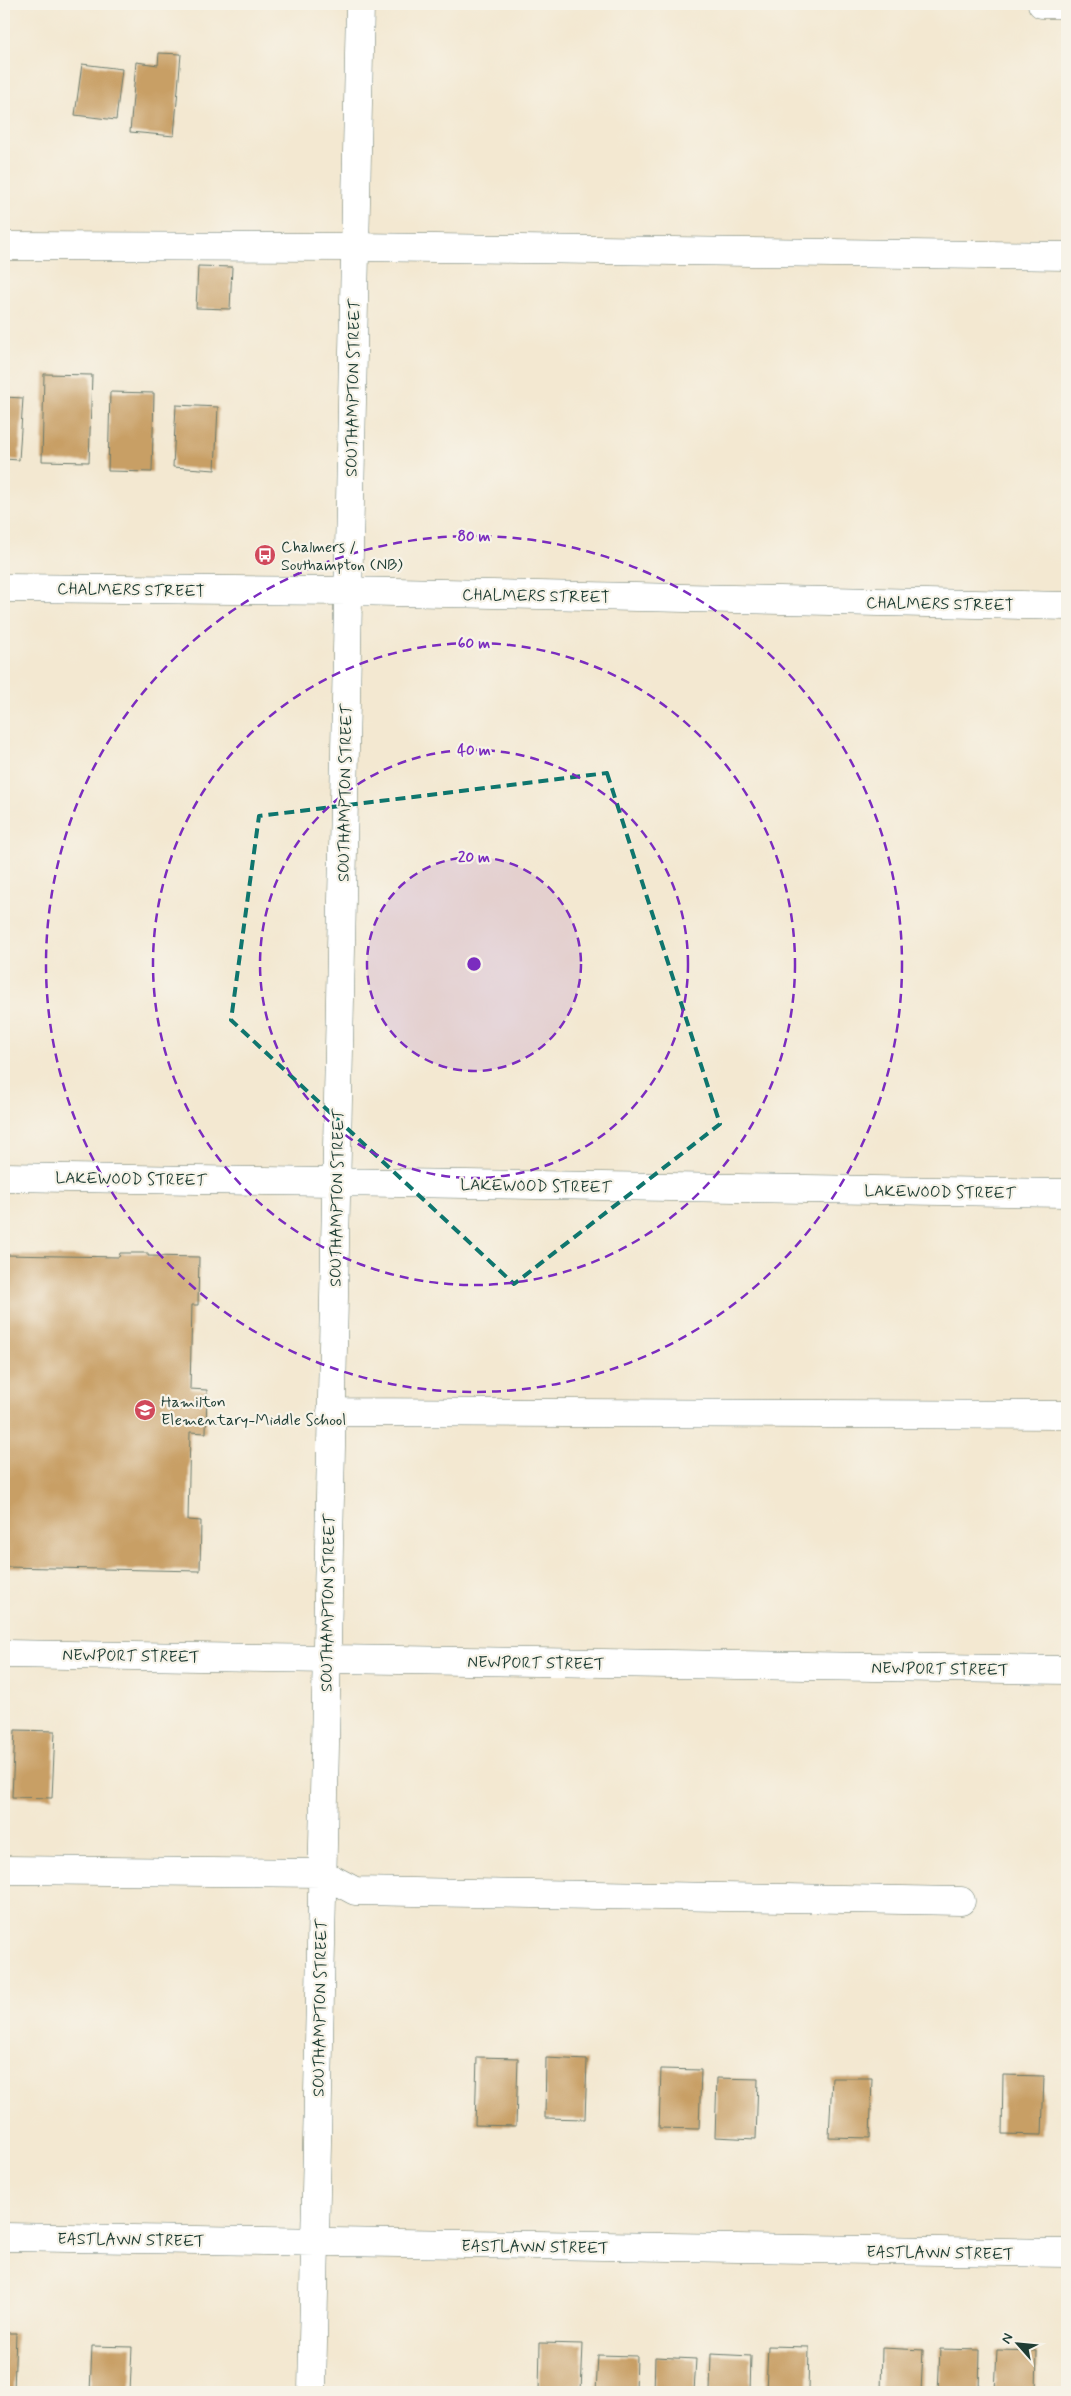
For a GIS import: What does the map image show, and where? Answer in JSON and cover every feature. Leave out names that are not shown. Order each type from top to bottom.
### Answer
[{"type":"street","name":"SOUTHAMPTON STREET","points":[[312,2392],[325,1658],[360,4]]},
{"type":"street","points":[[1042,4],[1067,4]]},
{"type":"street","points":[[4,246],[355,247],[1067,256]]},
{"type":"street","name":"CHALMERS STREET","points":[[4,588],[348,591],[1067,606]]},
{"type":"street","name":"LAKEWOOD STREET","points":[[4,1177],[1067,1193]]},
{"type":"street","points":[[331,1412],[1067,1415]]},
{"type":"street","name":"NEWPORT STREET","points":[[4,1654],[1067,1670]]},
{"type":"street","points":[[4,1870],[321,1872],[355,1891],[961,1901]]},
{"type":"street","name":"EASTLAWN STREET","points":[[4,2237],[1067,2253]]},
{"type":"highlighted area","points":[[607,773],[720,1124],[514,1284],[231,1020],[259,816]]},
{"type":"building","points":[[159,53],[181,54],[174,136],[130,132],[136,62],[158,65]]},
{"type":"building","points":[[82,64],[122,69],[116,120],[75,115]]},
{"type":"building","points":[[198,266],[232,267],[230,309],[196,308]]},
{"type":"building","points":[[44,374],[92,375],[89,462],[42,461]]},
{"type":"building","points":[[110,392],[154,393],[152,472],[108,471]]},
{"type":"building","points":[[4,397],[23,398],[19,460],[4,459]]},
{"type":"building","points":[[176,405],[218,407],[215,470],[173,467]]},
{"type":"building","points":[[120,1253],[148,1253],[148,1256],[199,1257],[198,1305],[192,1305],[190,1389],[207,1390],[206,1433],[190,1432],[188,1520],[201,1521],[200,1571],[4,1567],[4,1255],[119,1257]]},
{"type":"building","points":[[15,1730],[55,1731],[52,1798],[12,1797]]},
{"type":"building","points":[[477,2057],[518,2058],[516,2126],[475,2125]]},
{"type":"building","points":[[546,2058],[587,2060],[585,2119],[545,2118]]},
{"type":"building","points":[[661,2069],[701,2070],[699,2129],[659,2128]]},
{"type":"building","points":[[1003,2075],[1044,2076],[1042,2135],[1002,2134]]},
{"type":"building","points":[[717,2078],[758,2079],[756,2139],[715,2137]]},
{"type":"building","points":[[832,2078],[872,2078],[870,2138],[829,2137]]},
{"type":"building","points":[[4,2333],[16,2333],[14,2392],[4,2392]]},
{"type":"building","points":[[540,2343],[583,2344],[581,2392],[539,2392]]},
{"type":"building","points":[[92,2346],[132,2347],[130,2392],[90,2392]]},
{"type":"building","points":[[768,2346],[809,2347],[808,2392],[766,2392]]},
{"type":"building","points":[[882,2348],[923,2350],[921,2392],[881,2392]]},
{"type":"building","points":[[940,2349],[980,2350],[979,2392],[938,2392]]},
{"type":"building","points":[[997,2350],[1037,2351],[1036,2392],[995,2392]]},
{"type":"building","points":[[711,2354],[751,2356],[750,2392],[710,2392]]},
{"type":"building","points":[[598,2355],[637,2356],[636,2392],[596,2392]]},
{"type":"building","points":[[655,2357],[696,2359],[694,2392],[654,2392]]},
{"type":"place","name":"Chalmers / Southampton (NB)","points":[[265,555]]},
{"type":"place","name":"Hamilton Elementary-Middle School","points":[[145,1410]]}]
